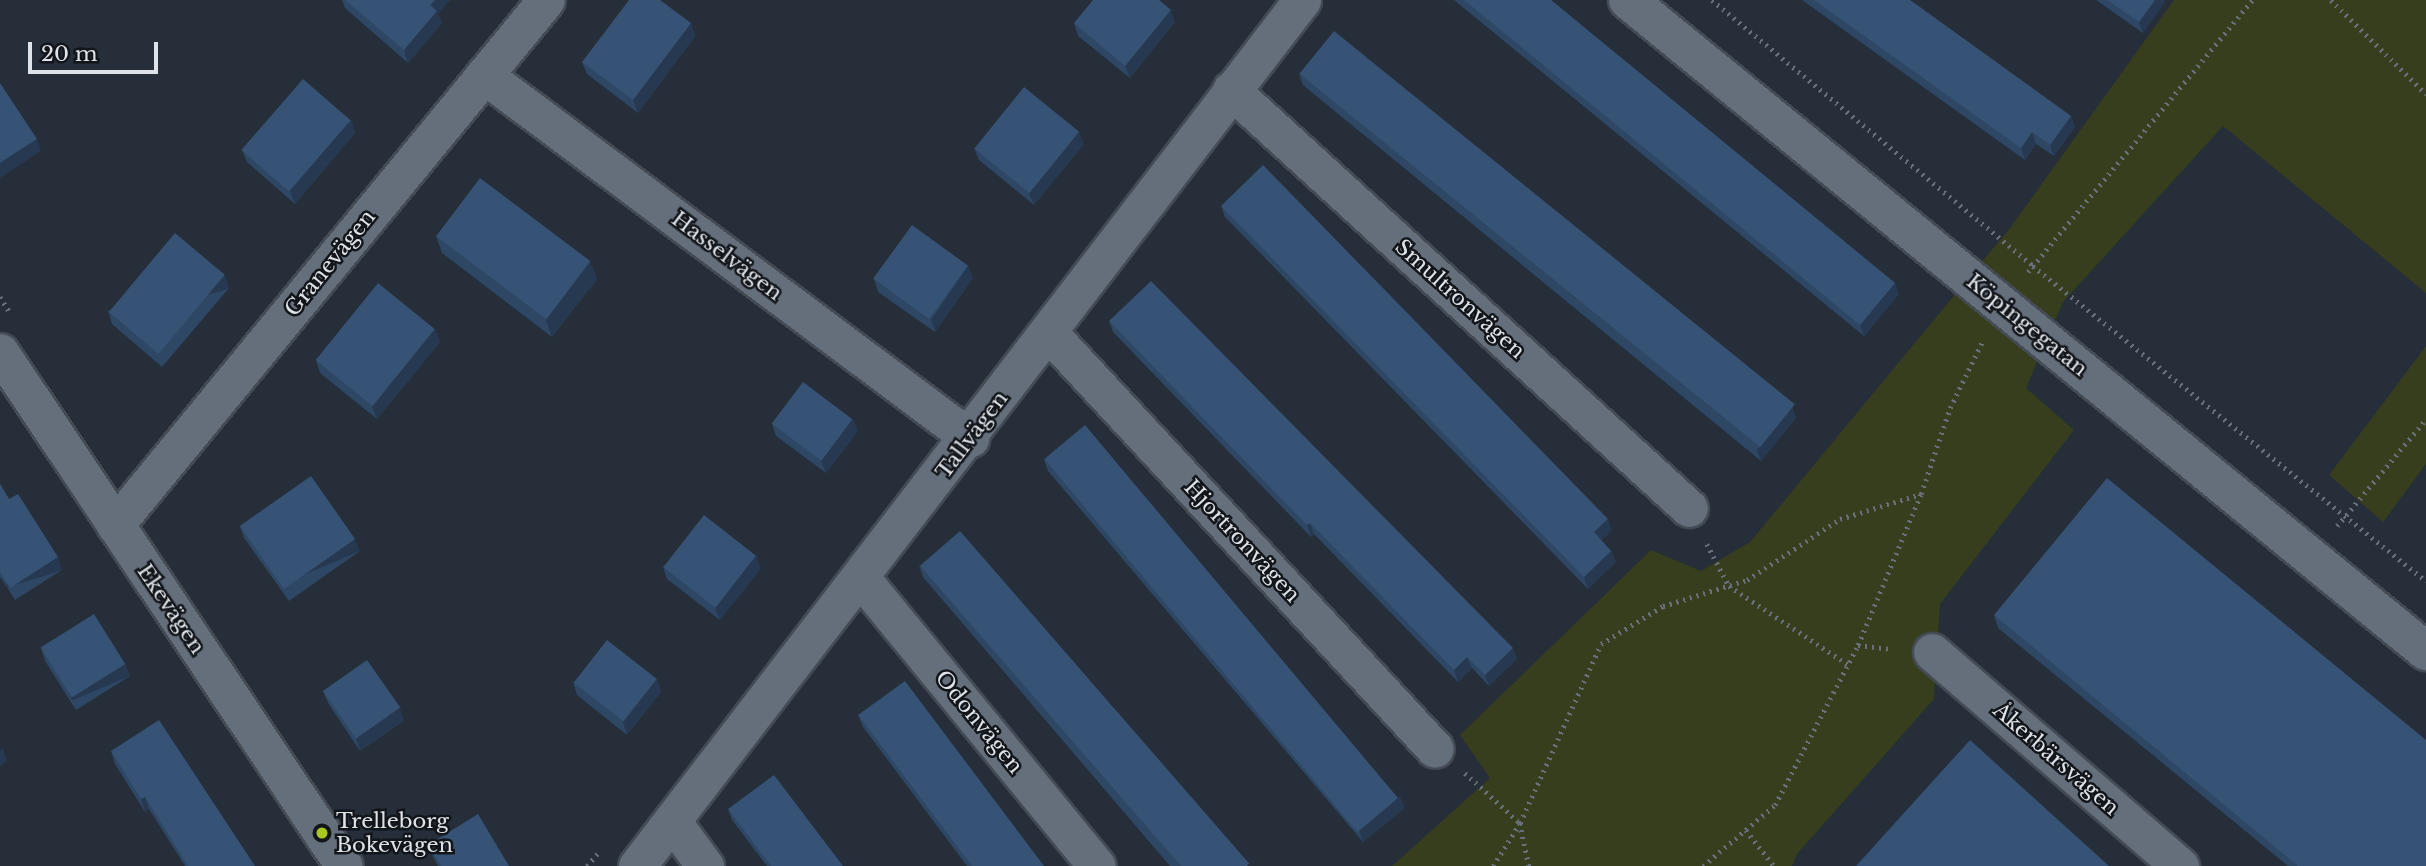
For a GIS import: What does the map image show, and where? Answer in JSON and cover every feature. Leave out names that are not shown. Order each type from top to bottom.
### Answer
[{"type":"street","name":"Granevägen","points":[[114,525],[546,0]]},
{"type":"street","name":"Tallvägen","points":[[637,866],[970,438],[1231,90],[1302,0]]},
{"type":"street","name":"Köpingegatan","points":[[1628,0],[2426,651]]},
{"type":"street","name":"Hasselvägen","points":[[484,75],[970,438]]},
{"type":"street","name":"Smultronvägen","points":[[1231,90],[1689,508]]},
{"type":"street","name":"Hjortronvägen","points":[[1049,333],[1435,749]]},
{"type":"street","name":"Ekevägen","points":[[0,352],[344,866]]},
{"type":"street","name":"Odonvägen","points":[[861,578],[1097,866]]},
{"type":"street","name":"Åkerbärsvägen","points":[[1933,652],[2180,866]]},
{"type":"street","points":[[672,821],[705,866]]},
{"type":"path","points":[[1712,0],[2033,266],[2346,514],[2426,581]]},
{"type":"path","points":[[1703,866],[1775,805],[1849,665],[1921,495],[1950,408],[2001,304],[2252,0]]},
{"type":"path","points":[[2332,0],[2426,94]]},
{"type":"path","points":[[2310,556],[2426,419]]},
{"type":"path","points":[[1493,866],[1520,823],[1601,644],[1663,606],[1747,580],[1840,519],[1921,495]]},
{"type":"path","points":[[1689,508],[1728,586],[1849,665]]},
{"type":"path","points":[[1435,749],[1520,823],[1529,866]]},
{"type":"path","points":[[1746,830],[1774,866]]},
{"type":"green space","points":[[2174,0],[2426,0],[2426,293],[2223,126],[2063,302],[2026,388],[2074,430],[1940,604],[1934,699],[1797,854],[1792,866],[1392,866],[1490,778],[1460,735],[1651,550],[1701,571],[1750,542],[2010,228]]},
{"type":"green space","points":[[2426,346],[2426,464],[2383,522],[2329,475]]},
{"type":"building","points":[[345,0],[435,0],[430,5],[437,11],[404,50]]},
{"type":"building","points":[[629,0],[660,0],[691,23],[633,100],[582,62]]},
{"type":"building","points":[[1093,0],[1159,0],[1171,10],[1125,66],[1074,23]]},
{"type":"building","points":[[1464,0],[1551,0],[1895,283],[1860,325]]},
{"type":"building","points":[[1814,0],[1910,0],[2071,116],[2050,145],[2032,132],[2021,148]]},
{"type":"building","points":[[2107,0],[2155,0],[2139,22]]},
{"type":"building","points":[[1334,31],[1795,404],[1760,447],[1299,74]]},
{"type":"building","points":[[303,79],[351,120],[289,191],[241,150]]},
{"type":"building","points":[[0,83],[37,139],[0,163]]},
{"type":"building","points":[[1024,87],[1079,132],[1029,193],[974,148]]},
{"type":"building","points":[[1263,165],[1608,519],[1594,532],[1611,551],[1584,577],[1221,206]]},
{"type":"building","points":[[480,178],[590,261],[546,319],[436,236]]},
{"type":"building","points":[[912,225],[968,266],[929,319],[873,278]]},
{"type":"building","points":[[175,233],[225,275],[159,354],[109,312]]},
{"type":"building","points":[[1151,281],[1513,648],[1485,675],[1467,657],[1454,670],[1310,523],[1307,525],[1109,321]]},
{"type":"building","points":[[378,283],[435,329],[372,406],[316,360]]},
{"type":"building","points":[[803,382],[853,419],[821,461],[772,424]]},
{"type":"building","points":[[1085,425],[1398,798],[1357,832],[1044,459]]},
{"type":"building","points":[[311,476],[355,539],[284,589],[240,526]]},
{"type":"building","points":[[2107,478],[2426,740],[2426,866],[2298,866],[1994,615]]},
{"type":"building","points":[[0,484],[9,499],[18,494],[58,557],[10,588],[0,572]]},
{"type":"building","points":[[704,515],[756,556],[715,608],[663,567]]},
{"type":"building","points":[[960,531],[1249,864],[1181,866],[920,566]]},
{"type":"building","points":[[94,614],[125,664],[72,697],[41,647]]},
{"type":"building","points":[[607,640],[657,679],[623,721],[574,683]]},
{"type":"building","points":[[367,660],[400,708],[356,738],[323,691]]},
{"type":"building","points":[[905,681],[1044,866],[972,866],[858,715]]},
{"type":"building","points":[[159,720],[255,866],[188,866],[145,797],[141,799],[111,751]]},
{"type":"building","points":[[1970,740],[2109,866],[1856,866]]},
{"type":"building","points":[[774,775],[843,866],[771,866],[728,809]]},
{"type":"building","points":[[478,814],[509,866],[441,866],[428,845]]},
{"type":"place","name":"Trelleborg Bokevägen","points":[[322,833]]}]
